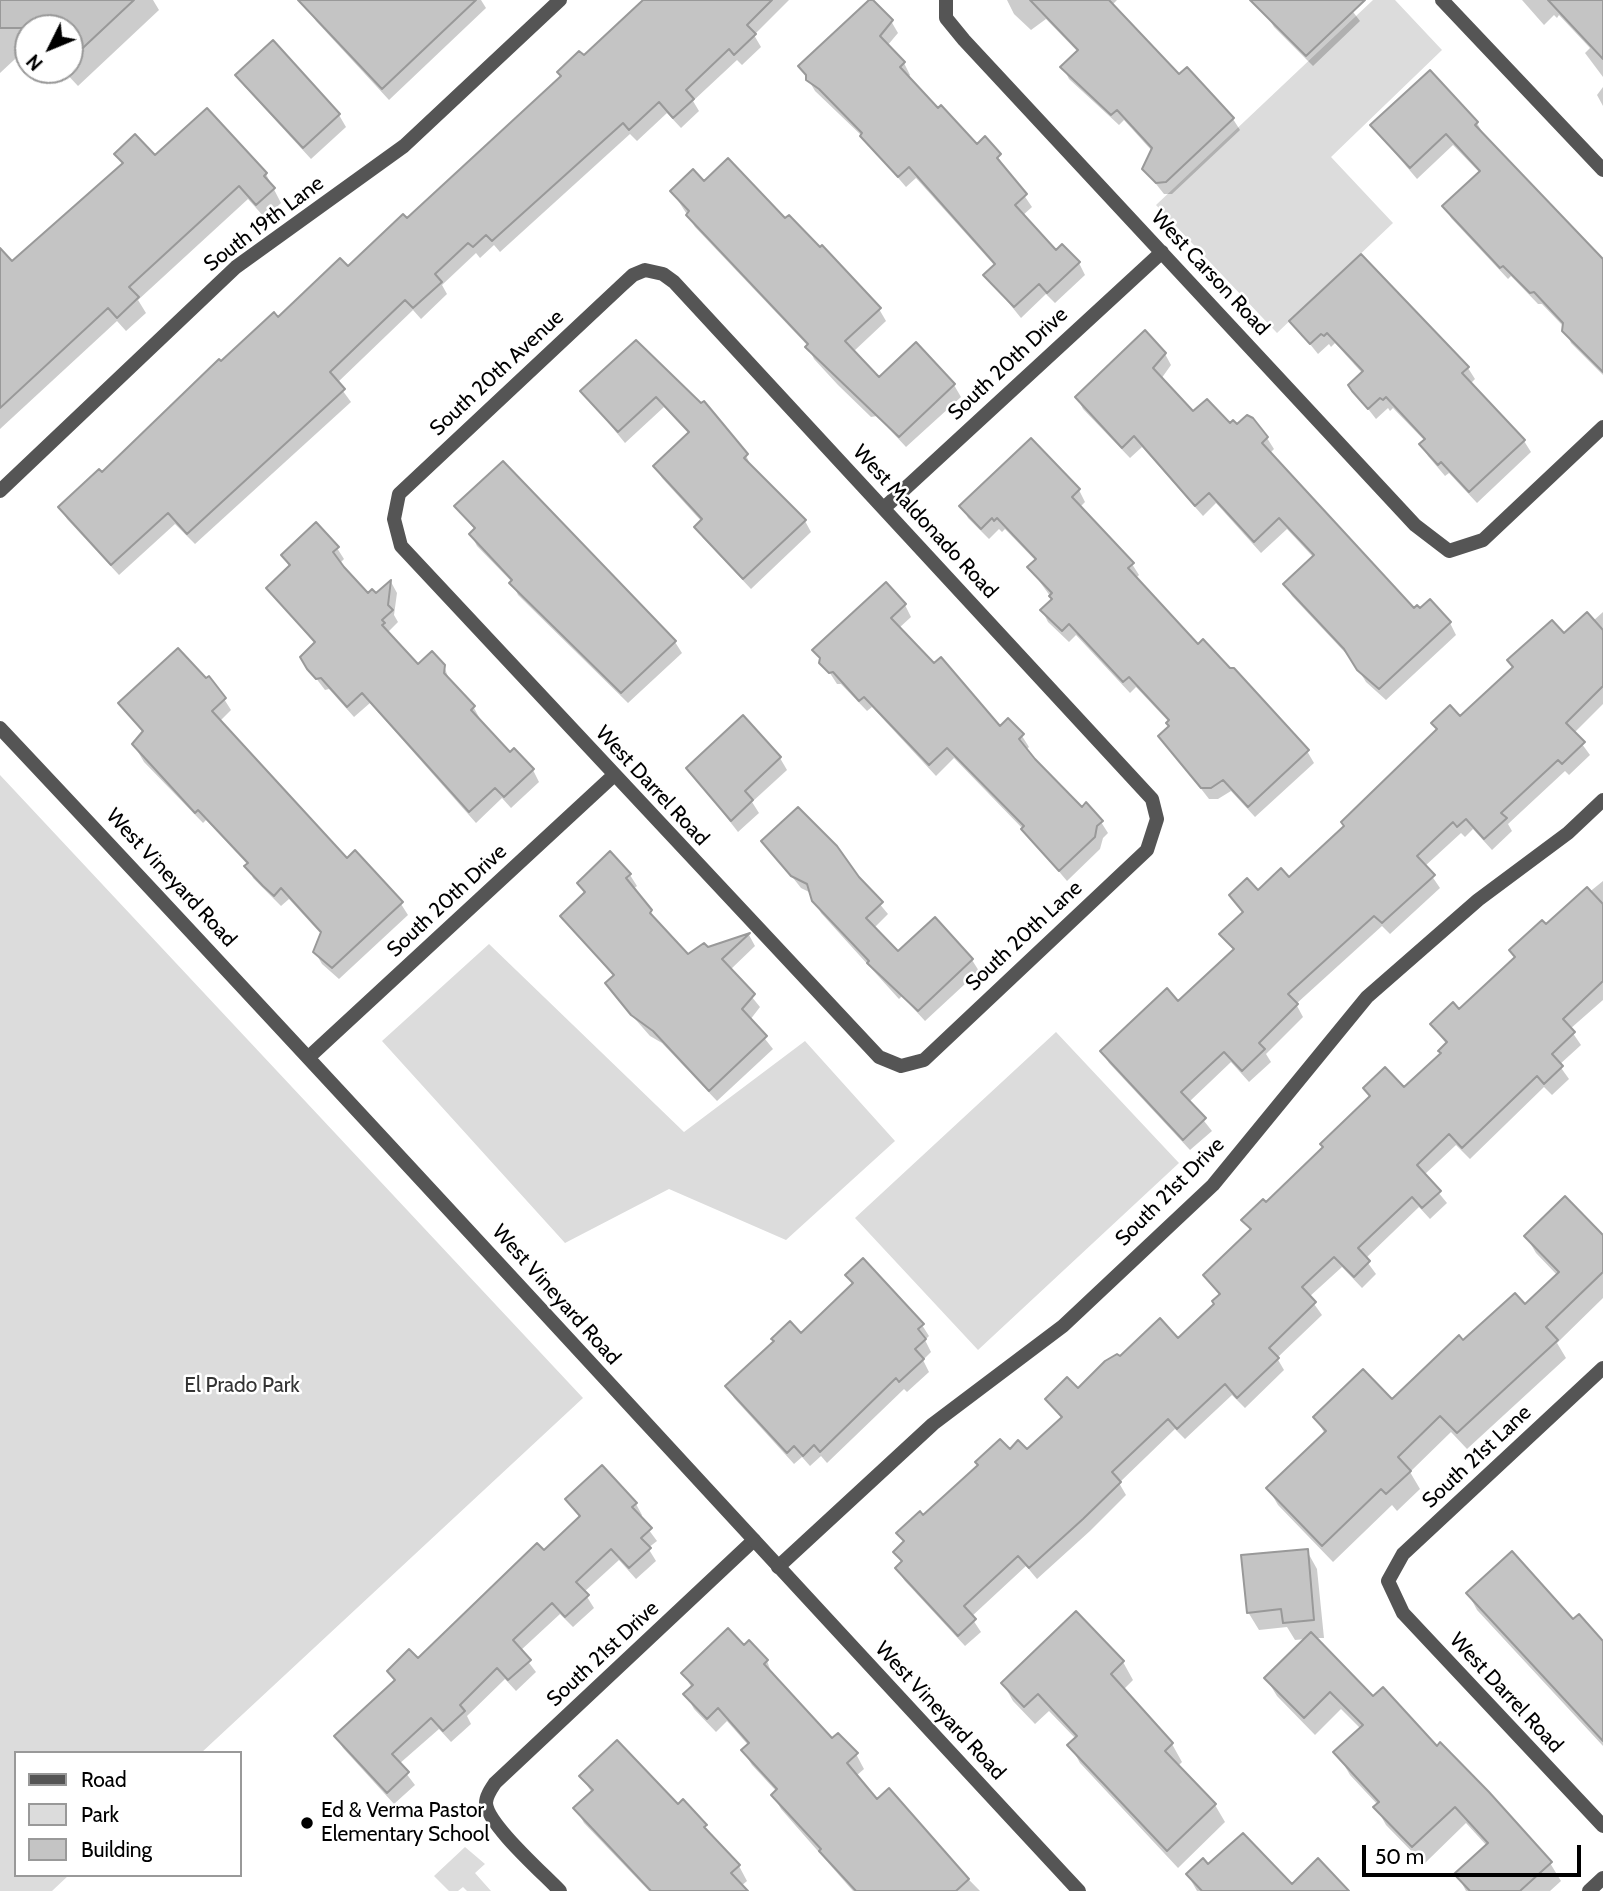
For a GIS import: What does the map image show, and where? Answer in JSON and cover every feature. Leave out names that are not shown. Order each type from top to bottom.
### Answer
[{"type":"street","name":"South 19th Lane","points":[[0,491],[236,267],[404,146],[560,0]]},
{"type":"street","name":"West Carson Road","points":[[946,0],[946,18],[1415,526],[1449,551],[1483,540],[1603,427]]},
{"type":"street","points":[[1442,0],[1603,170]]},
{"type":"street","name":"South 20th Drive","points":[[884,508],[1162,252]]},
{"type":"street","name":"West Maldonado Road","points":[[645,270],[663,274],[674,282],[1152,799],[1157,820]]},
{"type":"street","name":"South 20th Avenue","points":[[394,519],[399,494],[627,281],[645,270]]},
{"type":"street","name":"West Darrel Road","points":[[394,519],[401,546],[613,776],[879,1056],[901,1066]]},
{"type":"street","name":"West Vineyard Road","points":[[0,727],[310,1056],[1079,1891]]},
{"type":"street","name":"South 20th Drive","points":[[310,1056],[613,776]]},
{"type":"street","name":"South 21st Drive","points":[[778,1567],[933,1424],[1063,1326],[1213,1185],[1367,997],[1478,900],[1568,833],[1603,800]]},
{"type":"street","name":"South 20th Lane","points":[[901,1066],[924,1059],[1147,850],[1157,820]]},
{"type":"street","name":"South 21st Lane","points":[[1388,1581],[1403,1554],[1603,1368]]},
{"type":"street","name":"South 21st Drive","points":[[560,1891],[493,1820],[486,1803],[495,1783],[754,1540]]},
{"type":"street","name":"West Darrel Road","points":[[1388,1581],[1403,1613],[1603,1826]]},
{"type":"street","points":[[1589,1891],[1603,1878]]},
{"type":"green space","points":[[1373,0],[1395,0],[1442,50],[1331,157],[1393,223],[1277,333],[1156,205]]},
{"type":"green space","name":"El Prado Park","points":[[0,775],[583,1398],[203,1751],[14,1751],[14,1877],[67,1877],[52,1891],[0,1891]]},
{"type":"green space","points":[[489,944],[684,1132],[805,1041],[895,1141],[786,1240],[669,1189],[565,1243],[382,1041]]},
{"type":"green space","points":[[1056,1032],[1179,1163],[978,1350],[855,1218]]},
{"type":"green space","points":[[465,1847],[485,1864],[475,1873],[491,1891],[467,1891],[463,1887],[458,1891],[449,1891],[434,1876]]},
{"type":"building","points":[[0,0],[134,0],[84,47],[84,14],[14,14],[14,28],[0,28]]},
{"type":"building","points":[[298,0],[476,0],[382,89]]},
{"type":"building","points":[[643,0],[772,0],[747,25],[756,34],[734,55],[729,49],[686,90],[694,99],[673,118],[659,102],[629,130],[623,123],[492,241],[486,235],[473,247],[468,243],[435,274],[442,282],[413,308],[405,300],[330,372],[345,389],[187,534],[168,513],[111,565],[58,507],[99,469],[102,472],[219,359],[221,361],[274,312],[278,317],[340,258],[348,266],[403,214],[407,218],[561,76],[557,72],[579,51],[584,55]]},
{"type":"building","points":[[869,0],[873,0],[893,20],[880,36],[905,62],[900,67],[938,108],[941,105],[977,144],[985,136],[1001,154],[997,158],[1027,194],[1015,205],[1056,250],[1062,244],[1080,262],[1047,293],[1039,284],[1014,307],[983,275],[995,264],[909,167],[898,177],[860,136],[862,133],[819,89],[806,80],[806,75],[798,66]]},
{"type":"building","points":[[1030,0],[1109,0],[1179,74],[1187,67],[1234,118],[1166,182],[1156,183],[1142,169],[1152,148],[1117,110],[1111,115],[1060,67],[1078,50]]},
{"type":"building","points":[[1250,0],[1365,0],[1306,56]]},
{"type":"building","points":[[1548,0],[1603,0],[1603,59]]},
{"type":"building","points":[[273,40],[340,114],[303,148],[235,75]]},
{"type":"building","points":[[1430,70],[1478,122],[1475,125],[1603,259],[1603,372],[1562,331],[1563,323],[1534,292],[1530,293],[1503,266],[1500,268],[1442,206],[1480,171],[1446,134],[1410,168],[1370,125]]},
{"type":"building","points":[[207,108],[267,173],[264,176],[275,188],[256,205],[239,186],[129,287],[139,297],[117,318],[108,308],[0,408],[0,248],[12,261],[123,163],[114,154],[135,134],[155,155]]},
{"type":"building","points":[[728,158],[785,218],[789,215],[820,247],[822,245],[881,308],[845,341],[879,377],[916,342],[955,384],[899,437],[805,347],[808,344],[686,215],[689,211],[670,191],[693,169],[704,181]]},
{"type":"building","points":[[1361,254],[1469,367],[1462,373],[1525,440],[1469,492],[1441,462],[1438,465],[1419,444],[1425,439],[1386,397],[1383,400],[1380,398],[1368,409],[1348,385],[1363,371],[1327,333],[1324,336],[1321,334],[1310,344],[1289,321]]},
{"type":"building","points":[[1145,330],[1166,353],[1153,368],[1193,411],[1207,399],[1230,423],[1233,420],[1237,424],[1247,415],[1253,418],[1268,437],[1262,443],[1414,608],[1417,605],[1420,608],[1430,599],[1451,622],[1379,689],[1357,670],[1344,649],[1283,584],[1314,555],[1279,518],[1254,542],[1209,493],[1195,506],[1134,436],[1122,448],[1075,397]]},
{"type":"building","points":[[636,340],[701,403],[704,401],[748,454],[744,458],[806,520],[743,579],[694,527],[702,519],[653,466],[689,432],[656,397],[618,432],[580,391]]},
{"type":"building","points":[[1031,438],[1080,489],[1072,497],[1134,563],[1128,568],[1198,644],[1203,639],[1230,668],[1234,668],[1309,750],[1248,807],[1223,780],[1211,788],[1201,788],[1158,736],[1169,726],[1166,723],[1169,720],[1129,677],[1123,682],[1069,624],[1062,631],[1040,610],[1052,599],[1049,596],[1052,593],[1027,567],[1036,559],[997,518],[994,521],[992,518],[981,529],[959,506]]},
{"type":"building","points":[[503,461],[676,641],[621,693],[509,583],[512,580],[469,534],[475,528],[454,506]]},
{"type":"building","points":[[316,522],[339,547],[333,552],[368,593],[372,589],[376,593],[391,580],[388,605],[393,610],[382,620],[385,623],[382,625],[418,664],[432,651],[445,665],[444,673],[475,706],[471,710],[510,752],[514,748],[534,769],[504,797],[495,788],[469,812],[362,693],[347,707],[321,678],[316,679],[307,669],[300,657],[315,642],[266,588],[290,565],[281,555]]},
{"type":"building","points":[[886,582],[906,604],[891,618],[934,663],[941,657],[1000,726],[1008,718],[1024,734],[1019,739],[1035,759],[1082,807],[1086,802],[1103,821],[1097,826],[1095,837],[1059,871],[1021,829],[1024,826],[947,748],[929,765],[864,697],[859,701],[833,672],[829,673],[819,663],[820,658],[812,650]]},
{"type":"building","points":[[1587,612],[1603,630],[1603,686],[1566,723],[1585,742],[1562,764],[1558,760],[1501,813],[1507,818],[1484,839],[1466,819],[1457,827],[1453,822],[1417,856],[1435,875],[1382,923],[1374,916],[1288,994],[1298,1004],[1259,1043],[1265,1049],[1242,1071],[1224,1052],[1181,1092],[1206,1118],[1183,1140],[1100,1051],[1167,988],[1178,1001],[1234,949],[1219,934],[1243,912],[1229,895],[1247,878],[1258,890],[1281,868],[1289,877],[1344,826],[1341,822],[1437,729],[1431,723],[1450,705],[1460,716],[1513,667],[1507,660],[1552,620],[1564,633]]},
{"type":"building","points":[[178,648],[206,678],[209,676],[226,698],[212,711],[347,858],[355,850],[403,902],[332,968],[313,952],[321,932],[281,888],[274,896],[263,886],[244,866],[248,863],[198,810],[195,813],[132,744],[143,731],[118,703]]},
{"type":"building","points":[[743,715],[781,757],[745,791],[753,800],[731,821],[686,768]]},
{"type":"building","points":[[798,807],[837,846],[859,877],[883,902],[866,918],[898,951],[935,917],[973,959],[918,1011],[867,963],[869,961],[812,901],[807,884],[791,876],[761,841]]},
{"type":"building","points":[[610,851],[631,874],[626,878],[652,910],[650,913],[688,954],[704,943],[708,947],[750,933],[722,959],[755,994],[742,1009],[767,1036],[709,1091],[653,1031],[631,1015],[605,983],[614,975],[560,916],[585,892],[577,883]]},
{"type":"building","points":[[1587,887],[1603,904],[1603,981],[1563,1019],[1575,1032],[1552,1054],[1563,1066],[1544,1084],[1537,1076],[1462,1148],[1449,1134],[1417,1165],[1441,1191],[1422,1208],[1412,1197],[1358,1248],[1370,1261],[1354,1277],[1334,1257],[1302,1287],[1316,1302],[1269,1348],[1279,1358],[1237,1398],[1225,1384],[1177,1429],[1168,1419],[1112,1472],[1121,1482],[1083,1519],[1029,1568],[1018,1556],[964,1606],[976,1619],[958,1636],[895,1568],[902,1561],[893,1552],[904,1541],[896,1533],[920,1511],[923,1515],[978,1465],[975,1462],[1000,1439],[1010,1449],[1018,1440],[1027,1449],[1062,1417],[1045,1399],[1067,1377],[1078,1388],[1105,1361],[1117,1354],[1120,1356],[1160,1318],[1178,1338],[1214,1304],[1212,1301],[1220,1294],[1203,1275],[1251,1229],[1241,1220],[1263,1199],[1266,1202],[1323,1147],[1320,1144],[1370,1096],[1363,1088],[1385,1067],[1404,1087],[1441,1053],[1438,1051],[1447,1042],[1430,1024],[1453,1002],[1459,1009],[1515,957],[1509,950],[1542,920],[1546,924]]},
{"type":"building","points":[[1565,1196],[1603,1235],[1603,1272],[1546,1327],[1558,1340],[1457,1433],[1440,1416],[1398,1457],[1411,1471],[1386,1494],[1381,1489],[1322,1546],[1266,1488],[1326,1431],[1313,1417],[1363,1369],[1392,1399],[1459,1335],[1463,1340],[1515,1293],[1525,1304],[1559,1272],[1524,1236]]},
{"type":"building","points":[[863,1258],[924,1324],[918,1329],[926,1339],[915,1349],[924,1359],[899,1382],[896,1378],[820,1452],[814,1445],[803,1456],[794,1446],[787,1453],[725,1386],[774,1341],[771,1339],[790,1321],[801,1333],[853,1283],[845,1275]]},
{"type":"building","points":[[602,1465],[637,1503],[632,1507],[652,1528],[641,1538],[651,1548],[629,1568],[611,1549],[576,1582],[589,1595],[565,1617],[552,1603],[513,1640],[531,1660],[508,1680],[497,1668],[460,1705],[465,1711],[443,1731],[431,1718],[392,1754],[409,1772],[387,1793],[334,1736],[395,1680],[387,1671],[409,1649],[418,1658],[537,1543],[544,1550],[580,1516],[565,1499]]},
{"type":"building","points":[[1308,1549],[1314,1620],[1283,1623],[1281,1609],[1247,1613],[1241,1555]]},
{"type":"building","points":[[1512,1551],[1573,1619],[1579,1614],[1603,1641],[1603,1741],[1466,1593]]},
{"type":"building","points":[[1076,1611],[1124,1661],[1111,1674],[1173,1743],[1165,1751],[1216,1804],[1167,1851],[1067,1745],[1077,1736],[1038,1694],[1024,1707],[1001,1683]]},
{"type":"building","points":[[728,1628],[744,1645],[749,1640],[768,1660],[764,1664],[832,1738],[838,1733],[858,1753],[847,1763],[877,1799],[889,1788],[969,1879],[956,1891],[856,1891],[819,1851],[821,1849],[771,1795],[777,1789],[741,1750],[749,1743],[718,1708],[707,1719],[683,1694],[693,1685],[681,1673]]},
{"type":"building","points":[[1311,1632],[1373,1696],[1383,1687],[1437,1746],[1440,1742],[1489,1792],[1552,1862],[1520,1891],[1470,1891],[1454,1874],[1488,1843],[1455,1807],[1412,1847],[1373,1807],[1379,1802],[1333,1752],[1363,1725],[1330,1692],[1304,1718],[1264,1678]]},
{"type":"building","points":[[617,1740],[678,1804],[683,1799],[707,1825],[704,1827],[740,1865],[731,1873],[748,1891],[651,1891],[573,1808],[593,1790],[579,1776]]},
{"type":"building","points":[[1243,1833],[1292,1884],[1318,1858],[1349,1891],[1202,1891],[1186,1874],[1203,1858],[1208,1864]]},
{"type":"place","name":"Ed & Verma Pastor Elementary School","points":[[307,1823]]}]
